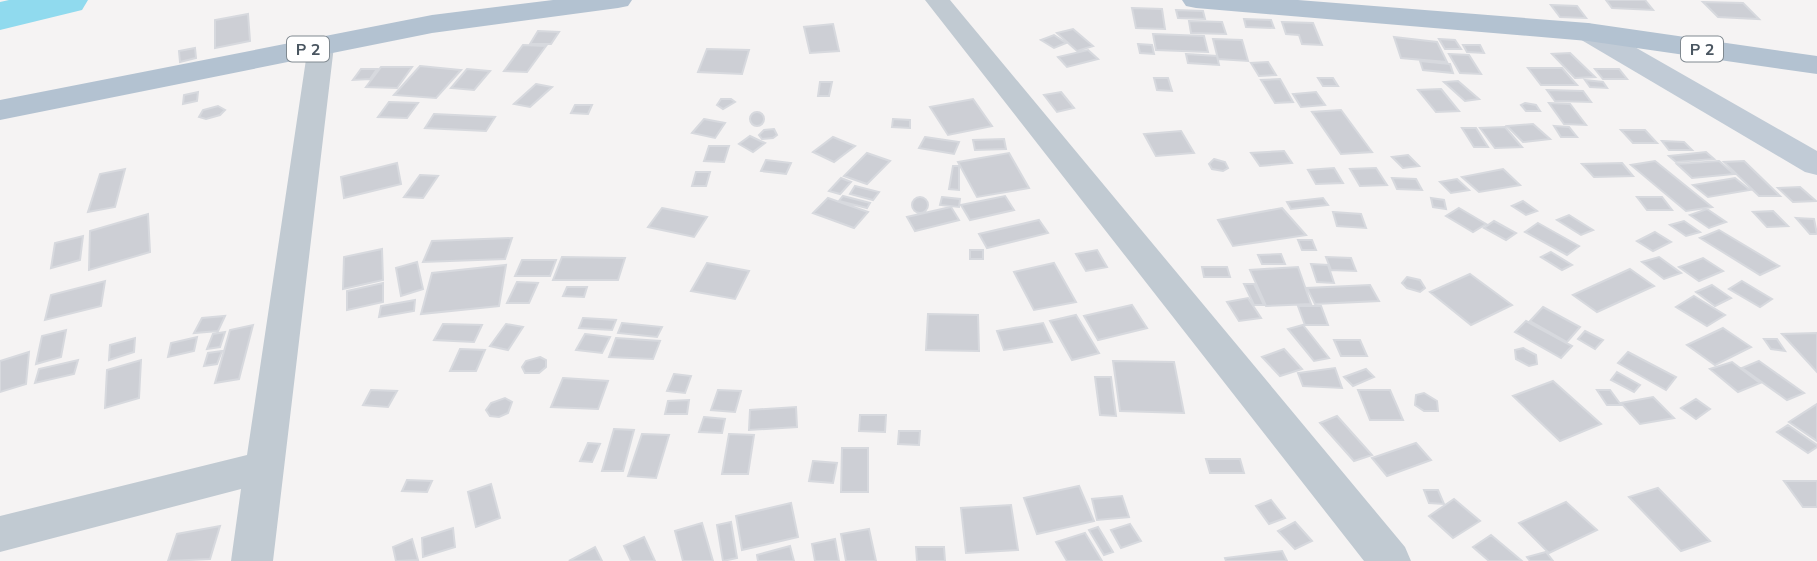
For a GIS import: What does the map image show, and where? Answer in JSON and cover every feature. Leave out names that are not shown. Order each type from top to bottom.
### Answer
[{"type":"main road","name":"P 2","points":[[0,110],[432,24],[618,0]]},
{"type":"main road","name":"P 2","points":[[1196,0],[1588,32],[1817,65]]},
{"type":"street","points":[[937,0],[1390,561]]},
{"type":"street","points":[[1588,32],[1817,165]]},
{"type":"street","points":[[251,561],[321,46]]},
{"type":"street","points":[[0,534],[264,467]]},
{"type":"building","points":[[1606,0],[1645,0],[1653,10],[1612,8]]},
{"type":"building","points":[[1703,2],[1743,3],[1759,19],[1718,17]]},
{"type":"building","points":[[1551,5],[1577,6],[1586,18],[1560,17]]},
{"type":"building","points":[[1132,8],[1162,9],[1165,29],[1136,28]]},
{"type":"building","points":[[1176,10],[1203,11],[1205,19],[1178,18]]},
{"type":"building","points":[[248,14],[250,41],[215,48],[215,20]]},
{"type":"building","points":[[1244,19],[1271,20],[1274,28],[1246,27]]},
{"type":"building","points":[[1189,21],[1222,22],[1226,34],[1191,33]]},
{"type":"building","points":[[1282,22],[1313,23],[1322,45],[1302,44],[1299,35],[1286,34]]},
{"type":"building","points":[[833,24],[839,51],[810,53],[804,27]]},
{"type":"building","points":[[1073,29],[1093,46],[1077,51],[1057,33]]},
{"type":"building","points":[[538,31],[559,32],[551,44],[530,44]]},
{"type":"building","points":[[1153,34],[1204,36],[1208,52],[1156,50]]},
{"type":"building","points":[[1054,35],[1066,43],[1054,48],[1041,40]]},
{"type":"building","points":[[1394,37],[1437,42],[1447,62],[1401,58]]},
{"type":"building","points":[[1213,39],[1242,40],[1248,61],[1218,59]]},
{"type":"building","points":[[1439,39],[1455,40],[1461,49],[1445,49]]},
{"type":"building","points":[[1138,44],[1152,45],[1154,54],[1140,53]]},
{"type":"building","points":[[523,45],[546,46],[527,72],[504,71]]},
{"type":"building","points":[[1463,45],[1480,45],[1484,53],[1467,52]]},
{"type":"building","points":[[195,48],[196,58],[180,62],[179,51]]},
{"type":"building","points":[[707,49],[749,50],[742,74],[698,72]]},
{"type":"building","points":[[1088,50],[1098,59],[1067,67],[1058,57]]},
{"type":"building","points":[[1570,53],[1595,77],[1575,78],[1552,54]]},
{"type":"building","points":[[1186,54],[1217,56],[1219,65],[1188,63]]},
{"type":"building","points":[[1449,54],[1469,55],[1481,74],[1460,73]]},
{"type":"building","points":[[1420,61],[1450,64],[1453,73],[1423,70]]},
{"type":"building","points":[[1268,62],[1276,75],[1259,76],[1251,63]]},
{"type":"building","points":[[420,66],[461,70],[436,98],[394,95]]},
{"type":"building","points":[[381,67],[412,67],[397,88],[366,87]]},
{"type":"building","points":[[1528,68],[1562,68],[1577,85],[1541,85]]},
{"type":"building","points":[[361,69],[377,69],[370,79],[353,80]]},
{"type":"building","points":[[467,69],[490,71],[474,90],[451,88]]},
{"type":"building","points":[[1595,69],[1619,69],[1627,79],[1603,79]]},
{"type":"building","points":[[1154,78],[1168,78],[1172,91],[1157,90]]},
{"type":"building","points":[[1318,78],[1333,78],[1338,86],[1323,86]]},
{"type":"building","points":[[1280,79],[1293,102],[1275,103],[1261,80]]},
{"type":"building","points":[[1585,80],[1603,82],[1607,88],[1590,87]]},
{"type":"building","points":[[1458,81],[1479,99],[1465,101],[1444,82]]},
{"type":"building","points":[[820,82],[832,82],[829,96],[818,96]]},
{"type":"building","points":[[536,84],[552,87],[530,107],[514,104]]},
{"type":"building","points":[[1441,89],[1459,111],[1436,112],[1418,90]]},
{"type":"building","points":[[1547,90],[1583,91],[1591,102],[1555,101]]},
{"type":"building","points":[[198,92],[197,101],[183,104],[184,95]]},
{"type":"building","points":[[1061,92],[1074,108],[1057,112],[1044,95]]},
{"type":"building","points":[[1316,92],[1325,105],[1301,107],[1293,94]]},
{"type":"building","points":[[721,99],[735,102],[723,109],[717,105]]},
{"type":"building","points":[[973,99],[992,126],[948,135],[930,107]]},
{"type":"building","points":[[389,102],[418,103],[407,118],[378,117]]},
{"type":"building","points":[[1549,103],[1570,104],[1586,125],[1564,124]]},
{"type":"building","points":[[575,105],[592,105],[588,114],[571,113]]},
{"type":"building","points":[[1521,105],[1536,105],[1540,111],[1526,111]]},
{"type":"building","points":[[218,106],[225,110],[220,115],[206,119],[199,117],[203,110]]},
{"type":"building","points":[[1341,110],[1372,152],[1341,154],[1312,112]]},
{"type":"building","points":[[757,112],[762,114],[762,124],[757,126],[752,124],[750,119],[752,114]]},
{"type":"building","points":[[434,114],[495,117],[486,131],[425,128]]},
{"type":"building","points":[[704,119],[725,123],[715,138],[692,133]]},
{"type":"building","points":[[893,119],[910,120],[910,128],[892,127]]},
{"type":"building","points":[[1533,124],[1550,139],[1523,142],[1507,126]]},
{"type":"building","points":[[1554,126],[1569,127],[1577,137],[1561,137]]},
{"type":"building","points":[[1505,127],[1522,147],[1495,148],[1480,128]]},
{"type":"building","points":[[1462,128],[1476,128],[1488,147],[1474,147]]},
{"type":"building","points":[[774,129],[777,135],[773,138],[762,139],[759,135],[764,130]]},
{"type":"building","points":[[1621,130],[1645,130],[1657,143],[1633,143]]},
{"type":"building","points":[[1181,131],[1194,153],[1156,156],[1144,134]]},
{"type":"building","points":[[750,136],[765,143],[753,152],[739,144]]},
{"type":"building","points":[[833,137],[855,146],[834,162],[813,152]]},
{"type":"building","points":[[925,137],[959,142],[954,154],[919,148]]},
{"type":"building","points":[[1004,139],[1006,149],[975,150],[973,140]]},
{"type":"building","points":[[1662,141],[1684,142],[1692,150],[1669,150]]},
{"type":"building","points":[[709,146],[729,146],[724,162],[704,161]]},
{"type":"building","points":[[1284,151],[1292,163],[1260,166],[1251,153]]},
{"type":"building","points":[[1706,152],[1714,159],[1676,162],[1669,156]]},
{"type":"building","points":[[867,153],[890,161],[867,184],[844,176]]},
{"type":"building","points":[[1009,153],[1029,188],[977,197],[958,162]]},
{"type":"building","points":[[1408,155],[1419,166],[1403,168],[1392,157]]},
{"type":"building","points":[[1214,159],[1225,162],[1228,168],[1223,171],[1212,169],[1209,164]]},
{"type":"building","points":[[766,160],[791,163],[786,174],[761,171]]},
{"type":"building","points":[[1655,161],[1712,207],[1686,211],[1631,165]]},
{"type":"building","points":[[1719,161],[1734,174],[1692,178],[1677,164]]},
{"type":"building","points":[[1744,161],[1780,196],[1759,196],[1724,162]]},
{"type":"building","points":[[397,163],[401,184],[344,198],[341,177]]},
{"type":"building","points":[[1622,163],[1633,176],[1594,177],[1582,164]]},
{"type":"building","points":[[953,166],[959,166],[959,190],[949,189]]},
{"type":"building","points":[[1334,168],[1343,183],[1316,184],[1308,170]]},
{"type":"building","points":[[1376,168],[1387,185],[1360,186],[1350,169]]},
{"type":"building","points":[[125,169],[115,207],[88,212],[100,174]]},
{"type":"building","points":[[1503,169],[1520,185],[1479,192],[1462,177]]},
{"type":"building","points":[[696,172],[710,172],[706,186],[692,186]]},
{"type":"building","points":[[420,175],[438,176],[423,198],[404,197]]},
{"type":"building","points":[[841,178],[851,182],[840,194],[829,191]]},
{"type":"building","points":[[1392,178],[1416,179],[1422,190],[1397,189]]},
{"type":"building","points":[[1735,178],[1750,190],[1708,197],[1693,185]]},
{"type":"building","points":[[1457,179],[1469,190],[1451,193],[1440,182]]},
{"type":"building","points":[[855,186],[879,192],[873,200],[850,194]]},
{"type":"building","points":[[1800,187],[1816,201],[1793,202],[1778,188]]},
{"type":"building","points":[[843,196],[870,203],[867,208],[839,201]]},
{"type":"building","points":[[1005,196],[1014,210],[970,220],[961,205]]},
{"type":"building","points":[[920,197],[926,199],[926,211],[920,213],[914,211],[912,205],[914,199]]},
{"type":"building","points":[[942,197],[960,199],[959,207],[940,205]]},
{"type":"building","points":[[1637,197],[1662,197],[1672,210],[1647,210]]},
{"type":"building","points":[[828,198],[868,212],[854,228],[813,213]]},
{"type":"building","points":[[1323,198],[1328,205],[1291,209],[1287,202]]},
{"type":"building","points":[[1431,198],[1444,200],[1446,209],[1433,207]]},
{"type":"building","points":[[1523,201],[1537,211],[1526,215],[1512,206]]},
{"type":"building","points":[[951,207],[959,220],[915,231],[907,217]]},
{"type":"building","points":[[662,208],[707,217],[694,237],[648,227]]},
{"type":"building","points":[[1282,208],[1306,235],[1233,246],[1218,220]]},
{"type":"building","points":[[1459,208],[1486,224],[1473,232],[1446,216]]},
{"type":"building","points":[[1707,209],[1726,222],[1709,228],[1690,215]]},
{"type":"building","points":[[1773,211],[1788,226],[1767,227],[1753,212]]},
{"type":"building","points":[[1333,212],[1361,214],[1366,228],[1337,226]]},
{"type":"building","points":[[148,214],[150,252],[89,270],[90,231]]},
{"type":"building","points":[[1569,215],[1593,230],[1581,235],[1557,220]]},
{"type":"building","points":[[1796,218],[1814,219],[1817,234],[1810,234]]},
{"type":"building","points":[[1039,220],[1048,233],[987,248],[979,234]]},
{"type":"building","points":[[1494,221],[1516,233],[1506,240],[1484,228]]},
{"type":"building","points":[[1684,221],[1700,232],[1686,236],[1670,225]]},
{"type":"building","points":[[1538,223],[1579,246],[1567,255],[1525,232]]},
{"type":"building","points":[[1719,230],[1779,266],[1760,275],[1700,238]]},
{"type":"building","points":[[1655,232],[1671,242],[1653,251],[1637,241]]},
{"type":"building","points":[[83,236],[80,260],[51,268],[55,243]]},
{"type":"building","points":[[512,238],[505,259],[423,262],[432,241]]},
{"type":"building","points":[[1298,240],[1312,240],[1316,250],[1302,250]]},
{"type":"building","points":[[382,249],[383,280],[343,289],[344,257]]},
{"type":"building","points":[[970,250],[983,250],[983,259],[970,259]]},
{"type":"building","points":[[1097,250],[1107,267],[1086,271],[1076,254]]},
{"type":"building","points":[[1551,252],[1572,265],[1562,270],[1541,257]]},
{"type":"building","points":[[1281,254],[1285,264],[1262,264],[1258,255]]},
{"type":"building","points":[[562,257],[625,258],[618,280],[553,280]]},
{"type":"building","points":[[1326,257],[1351,258],[1356,271],[1331,270]]},
{"type":"building","points":[[1659,257],[1681,273],[1664,279],[1642,262]]},
{"type":"building","points":[[1703,258],[1723,271],[1699,281],[1679,267]]},
{"type":"building","points":[[522,260],[556,260],[550,276],[515,276]]},
{"type":"building","points":[[417,262],[423,289],[401,296],[396,268]]},
{"type":"building","points":[[707,263],[749,271],[735,299],[691,291]]},
{"type":"building","points":[[1054,263],[1076,302],[1034,310],[1014,272]]},
{"type":"building","points":[[1311,264],[1328,265],[1334,283],[1317,282]]},
{"type":"building","points":[[506,265],[499,306],[421,314],[432,273]]},
{"type":"building","points":[[1202,267],[1227,267],[1230,277],[1204,277]]},
{"type":"building","points":[[1298,267],[1311,304],[1266,306],[1250,270]]},
{"type":"building","points":[[1630,269],[1654,286],[1597,312],[1573,295]]},
{"type":"building","points":[[1470,274],[1512,305],[1471,325],[1430,292]]},
{"type":"building","points":[[1407,277],[1420,280],[1425,288],[1420,292],[1407,288],[1402,283]]},
{"type":"building","points":[[105,281],[101,306],[45,320],[51,295]]},
{"type":"building","points":[[1742,281],[1772,299],[1760,307],[1729,289]]},
{"type":"building","points":[[517,282],[538,283],[529,303],[507,303]]},
{"type":"building","points":[[383,283],[383,302],[347,310],[347,291]]},
{"type":"building","points":[[1244,284],[1254,284],[1264,305],[1254,305]]},
{"type":"building","points":[[1370,285],[1379,301],[1315,304],[1307,288]]},
{"type":"building","points":[[1712,285],[1731,298],[1715,306],[1696,292]]},
{"type":"building","points":[[567,287],[587,287],[584,297],[563,296]]},
{"type":"building","points":[[1694,296],[1725,315],[1707,326],[1676,307]]},
{"type":"building","points":[[1248,298],[1261,318],[1239,321],[1227,302]]},
{"type":"building","points":[[415,300],[414,311],[379,317],[381,306]]},
{"type":"building","points":[[1132,305],[1147,328],[1098,340],[1084,316]]},
{"type":"building","points":[[1298,306],[1321,306],[1328,325],[1305,325]]},
{"type":"building","points":[[1543,307],[1580,327],[1567,342],[1530,321]]},
{"type":"building","points":[[928,314],[978,315],[979,351],[926,350]]},
{"type":"building","points":[[1076,315],[1099,353],[1072,360],[1050,321]]},
{"type":"building","points":[[225,316],[218,331],[194,333],[202,318]]},
{"type":"building","points":[[583,318],[616,320],[612,330],[579,328]]},
{"type":"building","points":[[1526,321],[1572,346],[1561,358],[1515,332]]},
{"type":"building","points":[[622,323],[662,327],[657,337],[618,333]]},
{"type":"building","points":[[1043,323],[1052,342],[1004,350],[997,331]]},
{"type":"building","points":[[443,324],[482,325],[474,342],[434,340]]},
{"type":"building","points":[[506,324],[523,327],[508,350],[490,346]]},
{"type":"building","points":[[253,325],[239,379],[215,383],[230,330]]},
{"type":"building","points":[[1303,325],[1329,358],[1314,361],[1288,329]]},
{"type":"building","points":[[1723,328],[1751,347],[1715,365],[1687,345]]},
{"type":"building","points":[[66,330],[61,357],[36,364],[42,336]]},
{"type":"building","points":[[1585,331],[1603,340],[1595,349],[1578,339]]},
{"type":"building","points":[[225,332],[220,347],[207,349],[213,334]]},
{"type":"building","points":[[1817,333],[1817,372],[1782,334]]},
{"type":"building","points":[[585,334],[610,337],[602,353],[576,350]]},
{"type":"building","points":[[197,337],[194,351],[168,357],[171,343]]},
{"type":"building","points":[[135,338],[134,352],[109,360],[110,345]]},
{"type":"building","points":[[616,338],[660,341],[653,359],[609,357]]},
{"type":"building","points":[[1764,339],[1777,339],[1785,351],[1771,349]]},
{"type":"building","points":[[1334,340],[1360,340],[1367,356],[1341,356]]},
{"type":"building","points":[[1523,348],[1536,355],[1537,364],[1529,366],[1516,359],[1515,350]]},
{"type":"building","points":[[460,349],[485,350],[476,371],[450,371]]},
{"type":"building","points":[[1284,349],[1302,369],[1280,376],[1262,357]]},
{"type":"building","points":[[222,351],[217,364],[204,366],[208,353]]},
{"type":"building","points":[[29,352],[26,384],[0,392],[0,361]]},
{"type":"building","points":[[1628,352],[1676,377],[1666,390],[1618,363]]},
{"type":"building","points":[[540,357],[546,360],[546,367],[539,373],[525,373],[522,367],[526,361]]},
{"type":"building","points":[[78,360],[74,374],[35,383],[39,369]]},
{"type":"building","points":[[141,360],[139,398],[105,408],[107,370]]},
{"type":"building","points":[[1113,361],[1174,362],[1184,413],[1120,411]]},
{"type":"building","points":[[1759,361],[1804,393],[1787,400],[1742,368]]},
{"type":"building","points":[[1732,362],[1760,383],[1738,392],[1710,369]]},
{"type":"building","points":[[1335,368],[1342,388],[1303,386],[1298,373]]},
{"type":"building","points":[[1366,369],[1374,377],[1353,386],[1344,377]]},
{"type":"building","points":[[1617,372],[1640,385],[1634,392],[1611,380]]},
{"type":"building","points":[[674,374],[691,376],[685,393],[667,391]]},
{"type":"building","points":[[1095,377],[1111,377],[1116,416],[1100,415]]},
{"type":"building","points":[[563,378],[608,381],[598,409],[551,407]]},
{"type":"building","points":[[1553,381],[1601,424],[1560,441],[1513,396]]},
{"type":"building","points":[[371,390],[397,391],[388,407],[363,405]]},
{"type":"building","points":[[718,390],[741,391],[735,412],[711,410]]},
{"type":"building","points":[[1358,390],[1390,390],[1403,420],[1370,420]]},
{"type":"building","points":[[1597,390],[1610,390],[1621,405],[1607,405]]},
{"type":"building","points":[[1424,393],[1437,401],[1438,411],[1424,411],[1415,405],[1416,395]]},
{"type":"building","points":[[1653,397],[1674,418],[1640,424],[1621,403]]},
{"type":"building","points":[[505,398],[512,402],[508,413],[499,417],[490,416],[486,410],[491,403]]},
{"type":"building","points":[[1696,399],[1710,409],[1696,419],[1681,408]]},
{"type":"building","points":[[689,400],[687,414],[665,414],[668,401]]},
{"type":"building","points":[[1817,404],[1817,441],[1789,422]]},
{"type":"building","points":[[796,407],[797,427],[749,430],[750,410]]},
{"type":"building","points":[[860,415],[886,415],[885,432],[859,431]]},
{"type":"building","points":[[1337,416],[1372,455],[1354,461],[1320,423]]},
{"type":"building","points":[[704,417],[725,419],[722,433],[699,432]]},
{"type":"building","points":[[1788,425],[1817,447],[1808,453],[1777,432]]},
{"type":"building","points":[[614,429],[634,430],[623,471],[602,471]]},
{"type":"building","points":[[899,431],[920,431],[919,445],[898,444]]},
{"type":"building","points":[[642,434],[669,435],[656,478],[628,476]]},
{"type":"building","points":[[729,434],[754,435],[748,474],[722,474]]},
{"type":"building","points":[[588,443],[600,444],[592,462],[580,461]]},
{"type":"building","points":[[1416,443],[1431,460],[1387,476],[1372,458]]},
{"type":"building","points":[[842,448],[868,448],[868,492],[841,492]]},
{"type":"building","points":[[1206,459],[1240,459],[1244,473],[1210,473]]},
{"type":"building","points":[[813,461],[837,463],[833,483],[809,481]]},
{"type":"building","points":[[407,480],[432,481],[427,492],[402,491]]},
{"type":"building","points":[[1784,481],[1817,481],[1817,507],[1803,507]]},
{"type":"building","points":[[491,484],[500,518],[476,527],[468,492]]},
{"type":"building","points":[[1079,486],[1094,521],[1037,534],[1024,498]]},
{"type":"building","points":[[1658,488],[1710,541],[1681,551],[1629,497]]},
{"type":"building","points":[[1424,490],[1438,490],[1444,504],[1429,503]]},
{"type":"building","points":[[1122,496],[1129,517],[1097,520],[1092,499]]},
{"type":"building","points":[[1454,499],[1480,521],[1453,538],[1429,516]]},
{"type":"building","points":[[1271,500],[1285,518],[1269,524],[1256,506]]},
{"type":"building","points":[[1566,502],[1597,530],[1549,553],[1519,523]]},
{"type":"building","points":[[791,503],[798,537],[742,550],[736,516]]},
{"type":"building","points":[[1011,505],[1018,550],[966,553],[961,508]]},
{"type":"building","points":[[731,522],[737,558],[723,561],[717,525]]},
{"type":"building","points":[[1295,522],[1312,541],[1295,549],[1278,531]]},
{"type":"building","points":[[702,523],[713,561],[683,561],[675,531]]},
{"type":"building","points":[[1130,524],[1141,541],[1121,548],[1111,530]]},
{"type":"building","points":[[220,526],[210,559],[168,561],[177,534]]},
{"type":"building","points":[[1098,527],[1113,552],[1104,555],[1089,530]]},
{"type":"building","points":[[453,528],[455,547],[423,557],[422,538]]},
{"type":"building","points":[[869,529],[876,561],[846,561],[841,534]]},
{"type":"building","points":[[1085,533],[1102,561],[1067,561],[1056,542]]},
{"type":"building","points":[[1491,535],[1522,561],[1489,561],[1473,547]]},
{"type":"building","points":[[644,537],[655,561],[631,561],[624,546]]},
{"type":"building","points":[[412,539],[418,560],[396,561],[393,547]]},
{"type":"building","points":[[835,539],[839,561],[815,561],[812,544]]},
{"type":"building","points":[[790,546],[794,561],[758,561],[757,555]]},
{"type":"building","points":[[595,547],[602,561],[569,561]]},
{"type":"building","points":[[916,547],[944,547],[945,561],[917,561]]},
{"type":"building","points":[[1282,551],[1287,561],[1226,561],[1225,558]]},
{"type":"building","points":[[1546,552],[1553,561],[1530,561],[1527,557]]},
{"type":"waterway","points":[[0,16],[66,0]]}]
